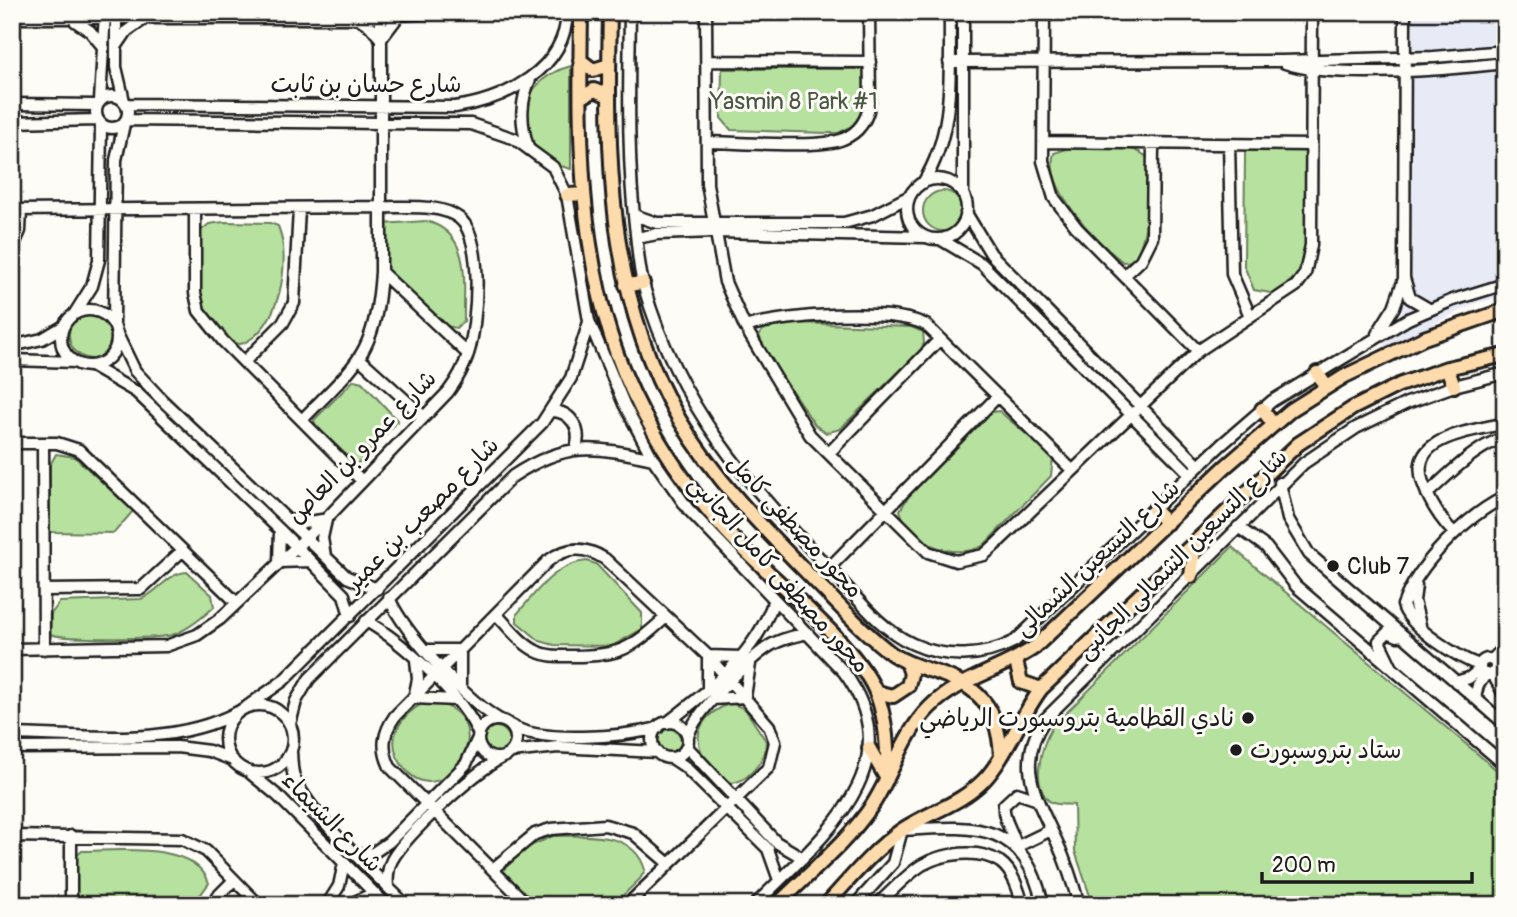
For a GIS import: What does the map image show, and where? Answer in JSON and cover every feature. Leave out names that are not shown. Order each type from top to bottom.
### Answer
[{"type":"main road","name":"محور مصطفى كامل","points":[[581,12],[584,194],[591,258],[607,326],[640,408],[674,464],[727,533],[850,654],[876,692],[884,727],[887,779]]},
{"type":"main road","name":"محور مصطفى كامل","points":[[610,12],[610,165],[626,285],[662,385],[704,457],[749,514],[867,633],[907,662],[965,684],[980,696],[996,723],[1001,757]]},
{"type":"main road","points":[[580,60],[593,70],[609,65]]},
{"type":"main road","points":[[581,98],[594,90],[609,96]]},
{"type":"main road","points":[[567,195],[584,194]]},
{"type":"main road","points":[[626,285],[643,283]]},
{"type":"main road","name":"شارع التسعين الشمالى","points":[[777,905],[852,830],[887,779],[927,710],[941,697],[1016,661],[1053,632],[1273,424],[1327,387],[1424,338],[1501,312]]},
{"type":"main road","points":[[826,905],[902,830],[969,793],[984,780],[1001,757],[1016,725],[1041,689],[1273,465],[1325,425],[1376,396],[1447,368],[1505,355]]},
{"type":"main road","points":[[1447,368],[1454,386]]},
{"type":"main road","points":[[1317,373],[1327,387]]},
{"type":"main road","points":[[1262,409],[1273,424]]},
{"type":"main road","points":[[661,472],[674,464]]},
{"type":"main road","points":[[1154,510],[1167,523]]},
{"type":"main road","points":[[1191,576],[1195,543]]},
{"type":"main road","points":[[1016,661],[1021,682],[1041,689]]},
{"type":"main road","points":[[876,692],[893,696],[904,690],[911,674],[907,662]]},
{"type":"main road","points":[[869,748],[887,779]]},
{"type":"street","points":[[71,19],[82,12]]},
{"type":"street","points":[[12,18],[25,15],[71,19],[105,15],[359,15],[439,12]]},
{"type":"street","name":"محور مصطفى كامل الجانبى","points":[[630,12],[629,130],[634,215],[643,283],[656,326],[694,407],[749,482],[828,568],[897,636],[929,650],[954,655]]},
{"type":"street","points":[[706,12],[707,184],[725,282],[745,327],[805,429],[928,552],[948,560],[970,560],[995,545],[1130,413],[1198,351],[1296,286],[1310,260],[1312,12]]},
{"type":"street","points":[[707,142],[830,143],[843,140],[863,125],[869,114],[869,12]]},
{"type":"street","points":[[637,238],[714,228],[844,223],[873,215],[910,196],[923,183],[938,156],[947,126],[950,12]]},
{"type":"street","points":[[963,12],[963,195],[966,213],[991,254],[1199,466]]},
{"type":"street","points":[[1044,12],[1043,142],[1047,180],[1059,206],[1077,228],[1198,351]]},
{"type":"street","points":[[1405,12],[1404,278],[1410,298],[1415,304],[1429,309]]},
{"type":"street","points":[[303,419],[360,359],[373,330],[381,272],[381,14]]},
{"type":"street","points":[[381,40],[400,14]]},
{"type":"street","points":[[105,15],[110,48],[125,102],[125,122],[116,151],[114,323],[117,334],[135,371],[145,383],[352,581],[377,589]]},
{"type":"street","points":[[359,15],[381,40]]},
{"type":"street","points":[[12,346],[41,339],[64,325],[92,286],[98,268],[98,103],[116,16]]},
{"type":"street","points":[[110,48],[140,16]]},
{"type":"street","name":"شارع حسان بن ثابت","points":[[125,102],[380,107],[455,107],[481,103],[511,90],[531,76],[558,47],[567,17]]},
{"type":"street","points":[[71,19],[110,48]]},
{"type":"street","points":[[1311,64],[1505,51]]},
{"type":"street","points":[[707,61],[870,62]]},
{"type":"street","points":[[949,62],[1282,61],[1405,69],[1505,63]]},
{"type":"street","points":[[528,147],[522,104],[531,76]]},
{"type":"street","points":[[12,104],[98,103],[112,96],[125,102]]},
{"type":"street","name":"شارع حسان بن ثابت","points":[[125,122],[380,121],[471,124],[501,132],[528,147],[553,167],[567,195]]},
{"type":"street","points":[[12,122],[99,123],[114,129],[125,122]]},
{"type":"street","points":[[1043,142],[1311,145]]},
{"type":"street","points":[[1125,275],[1141,260],[1152,238],[1153,143]]},
{"type":"street","points":[[1229,144],[1231,274],[1250,316]]},
{"type":"street","points":[[923,183],[941,180],[950,183],[963,195]]},
{"type":"street","name":"محور مصطفى كامل الجانبى","points":[[567,195],[589,321],[624,404],[653,459],[679,499],[844,672],[864,705],[869,748]]},
{"type":"street","points":[[910,196],[909,220],[925,237]]},
{"type":"street","name":"شارع عمرو بن العاص","points":[[12,649],[175,644],[209,628],[326,519],[448,392],[468,354],[475,310],[472,237],[467,226],[449,212],[380,207],[17,210]]},
{"type":"street","points":[[195,209],[196,305],[208,325],[362,481]]},
{"type":"street","points":[[244,362],[283,323],[294,303],[299,209]]},
{"type":"street","points":[[12,249],[20,231],[17,210]]},
{"type":"street","points":[[940,239],[958,230],[966,213]]},
{"type":"street","points":[[634,215],[657,223],[714,228],[940,239],[982,264],[1190,474]]},
{"type":"street","points":[[381,272],[468,354]]},
{"type":"street","points":[[1374,338],[1394,307],[1404,278]]},
{"type":"street","name":"شارع التسعين الشمالى الجانبى","points":[[954,655],[993,651],[1015,641],[1262,409],[1374,338],[1429,309],[1505,284]]},
{"type":"street","points":[[75,313],[96,310],[114,323]]},
{"type":"street","points":[[745,327],[793,317],[899,316],[918,321],[940,339],[1072,470]]},
{"type":"street","name":"شارع مصعب بن عمير","points":[[12,734],[172,735],[208,727],[242,710],[283,681],[532,434],[551,411],[575,367],[589,321]]},
{"type":"street","points":[[64,325],[61,342],[64,350],[75,362]]},
{"type":"street","points":[[91,366],[108,359],[114,352],[117,334]]},
{"type":"street","points":[[828,453],[940,339]]},
{"type":"street","points":[[12,359],[75,362],[91,366],[136,392],[344,594],[350,616]]},
{"type":"street","points":[[360,359],[424,417]]},
{"type":"street","name":"شارع التسعين الشمالى الجانبى","points":[[1035,799],[1031,784],[1031,749],[1036,732],[1045,719],[1191,576],[1280,483],[1356,428],[1407,402],[1505,373]]},
{"type":"street","points":[[828,568],[998,396]]},
{"type":"street","points":[[551,411],[561,411],[574,422],[579,440],[576,448]]},
{"type":"street","points":[[1454,533],[1439,516],[1427,494],[1419,468],[1423,453],[1428,447],[1505,422]]},
{"type":"street","points":[[1427,494],[1470,457],[1496,440],[1505,439]]},
{"type":"street","points":[[12,443],[65,444],[79,450],[236,602]]},
{"type":"street","points":[[43,443],[44,649]]},
{"type":"street","name":"شارع مصعب بن عمير","points":[[290,724],[296,701],[309,679],[513,476],[541,460],[576,448],[619,451],[653,459]]},
{"type":"street","points":[[1280,483],[1288,519],[1309,554],[1505,724]]},
{"type":"street","points":[[1505,497],[1474,515],[1454,533],[1416,584],[1409,600],[1411,613],[1420,626],[1454,654],[1485,670],[1505,696]]},
{"type":"street","points":[[287,520],[311,523],[326,519],[322,538],[325,557]]},
{"type":"street","points":[[1238,527],[1258,538],[1296,586],[1394,673],[1505,765]]},
{"type":"street","points":[[280,530],[279,562],[311,561]]},
{"type":"street","points":[[528,905],[494,868],[390,767],[383,742],[387,728],[414,698],[556,555],[583,549],[605,559],[708,656],[769,726],[775,750],[769,767],[628,905]]},
{"type":"street","points":[[44,590],[141,589],[182,551]]},
{"type":"street","points":[[389,598],[405,627],[460,685],[485,710],[519,731],[557,735],[625,734],[662,725],[680,725],[702,766],[782,848],[803,858]]},
{"type":"street","points":[[657,752],[652,740],[662,725],[708,689],[741,657],[762,632],[774,600]]},
{"type":"street","points":[[496,614],[527,646],[555,656],[603,656],[622,652],[639,642],[665,618]]},
{"type":"street","points":[[366,621],[392,636],[455,700],[472,719],[486,755],[506,755],[558,747],[657,752],[684,766],[768,849],[779,880]]},
{"type":"street","points":[[1394,673],[1380,645],[1380,636],[1388,632],[1405,639]]},
{"type":"street","points":[[671,758],[681,755],[694,721],[712,699],[773,643],[808,634]]},
{"type":"street","points":[[1475,698],[1485,670],[1483,660],[1492,660],[1505,646]]},
{"type":"street","points":[[428,650],[460,650]]},
{"type":"street","points":[[460,650],[460,685]]},
{"type":"street","points":[[708,656],[741,657]]},
{"type":"street","points":[[708,656],[708,689]]},
{"type":"street","points":[[414,698],[418,679],[416,660]]},
{"type":"street","points":[[745,697],[750,664]]},
{"type":"street","points":[[1456,682],[1485,670]]},
{"type":"street","points":[[712,699],[745,697]]},
{"type":"street","points":[[414,698],[455,700]]},
{"type":"street","points":[[12,748],[177,747],[200,749],[233,760],[247,770],[273,770],[291,751],[290,724],[275,708],[260,705],[242,710],[232,719],[225,735],[233,760]]},
{"type":"street","points":[[357,855],[381,848],[466,764],[479,736],[489,723],[505,723]]},
{"type":"street","points":[[388,887],[389,867],[393,858],[475,774],[506,755],[516,738],[505,723]]},
{"type":"street","points":[[755,905],[803,858],[850,803],[863,776],[869,748]]},
{"type":"street","name":"شارع الشيماء","points":[[291,751],[292,770],[300,789],[357,855],[406,905]]},
{"type":"street","name":"شارع الشيماء","points":[[247,770],[278,796],[386,905]]},
{"type":"street","points":[[1016,847],[1011,828],[1004,818],[1004,805],[1017,793],[1035,799],[1066,864],[1079,905]]},
{"type":"street","points":[[494,868],[535,834],[551,829],[605,825],[633,833],[669,864]]},
{"type":"street","points":[[856,905],[893,863],[902,830],[983,829],[1001,836],[1016,847],[1028,863],[1043,905]]},
{"type":"street","points":[[1016,847],[1051,830]]},
{"type":"street","points":[[12,836],[182,839],[206,851],[259,905]]},
{"type":"street","points":[[71,836],[71,905]]},
{"type":"street","points":[[877,905],[920,866],[941,856],[967,854],[1000,862],[1014,880],[1023,905]]},
{"type":"street","points":[[327,905],[340,886],[344,863]]},
{"type":"street","points":[[209,905],[234,880]]},
{"type":"street","points":[[348,905],[374,893]]},
{"type":"shaded area","points":[[1412,12],[1505,12],[1505,296],[1477,303],[1381,349],[1400,318],[1407,291]]},
{"type":"green space","points":[[571,66],[571,169],[551,161],[536,149],[527,134],[524,118],[527,102],[536,87],[550,74]]},
{"type":"green space","name":"Yasmin 8 Park #1","points":[[722,69],[866,69],[867,103],[859,123],[838,133],[731,130],[721,118]]},
{"type":"green space","points":[[1121,147],[1147,157],[1149,181],[1146,225],[1133,261],[1123,262],[1112,253],[1087,228],[1064,198],[1056,182],[1054,153],[1070,148]]},
{"type":"green space","points":[[1248,147],[1305,150],[1307,155],[1305,268],[1276,294],[1254,290],[1244,266],[1245,153]]},
{"type":"green space","points":[[943,191],[951,192],[957,197],[962,203],[962,219],[957,225],[951,230],[943,231],[935,230],[929,225],[924,219],[923,211],[924,203],[929,197],[935,192]]},
{"type":"green space","points":[[426,221],[441,227],[452,237],[462,261],[464,321],[456,328],[447,326],[384,268],[382,224]]},
{"type":"green space","points":[[270,223],[278,226],[282,240],[283,275],[274,309],[254,336],[241,344],[234,343],[214,328],[198,299],[198,233],[209,224]]},
{"type":"green space","points":[[93,311],[110,318],[117,335],[110,352],[93,359],[76,352],[69,335],[76,318]]},
{"type":"green space","points":[[797,323],[911,327],[923,332],[924,343],[920,351],[840,429],[826,433],[815,425],[765,351],[759,335],[766,326]]},
{"type":"green space","points":[[354,380],[362,382],[398,421],[360,462],[355,463],[316,426],[314,420]]},
{"type":"green space","points":[[999,411],[1053,457],[1051,476],[983,546],[971,550],[946,550],[922,540],[912,532],[900,510],[909,496],[992,412]]},
{"type":"green space","points":[[56,454],[75,457],[133,511],[114,533],[50,532],[50,465]]},
{"type":"green space","name":"نادي القطامية بتروسبورت الرياضي","points":[[1232,547],[1505,777],[1505,905],[1093,905],[1075,851],[1074,805],[1053,803],[1042,791],[1039,773],[1045,743],[1052,727]]},
{"type":"green space","points":[[587,561],[596,564],[642,613],[642,629],[612,646],[554,645],[540,641],[517,622],[517,614],[548,580],[566,567]]},
{"type":"green space","points":[[187,572],[212,595],[214,607],[178,633],[110,638],[50,634],[51,614],[60,602],[141,599],[168,579]]},
{"type":"green space","points":[[427,701],[452,709],[465,723],[467,740],[462,758],[452,772],[437,781],[421,781],[405,769],[395,749],[394,739],[402,721]]},
{"type":"green space","points":[[731,703],[745,709],[766,741],[763,755],[756,767],[746,777],[733,783],[720,777],[711,767],[704,757],[699,738],[704,722],[720,708]]},
{"type":"green space","points":[[495,727],[506,731],[510,742],[506,753],[495,757],[484,753],[480,742],[484,731]]},
{"type":"green space","points":[[667,728],[677,732],[681,742],[677,752],[667,756],[657,752],[653,742],[657,732]]},
{"type":"green space","points":[[553,836],[594,836],[620,842],[631,848],[645,870],[640,879],[613,905],[534,905],[503,870],[528,847]]},
{"type":"green space","points":[[134,850],[171,854],[188,860],[201,870],[209,883],[193,905],[73,905],[75,857],[82,851]]},
{"type":"place","name":"Club 7","points":[[1333,566]]},
{"type":"place","name":"نادي القطامية بتروسبورت الرياضي","points":[[1248,718]]},
{"type":"place","name":"ستاد بتروسبورت","points":[[1236,750]]}]
